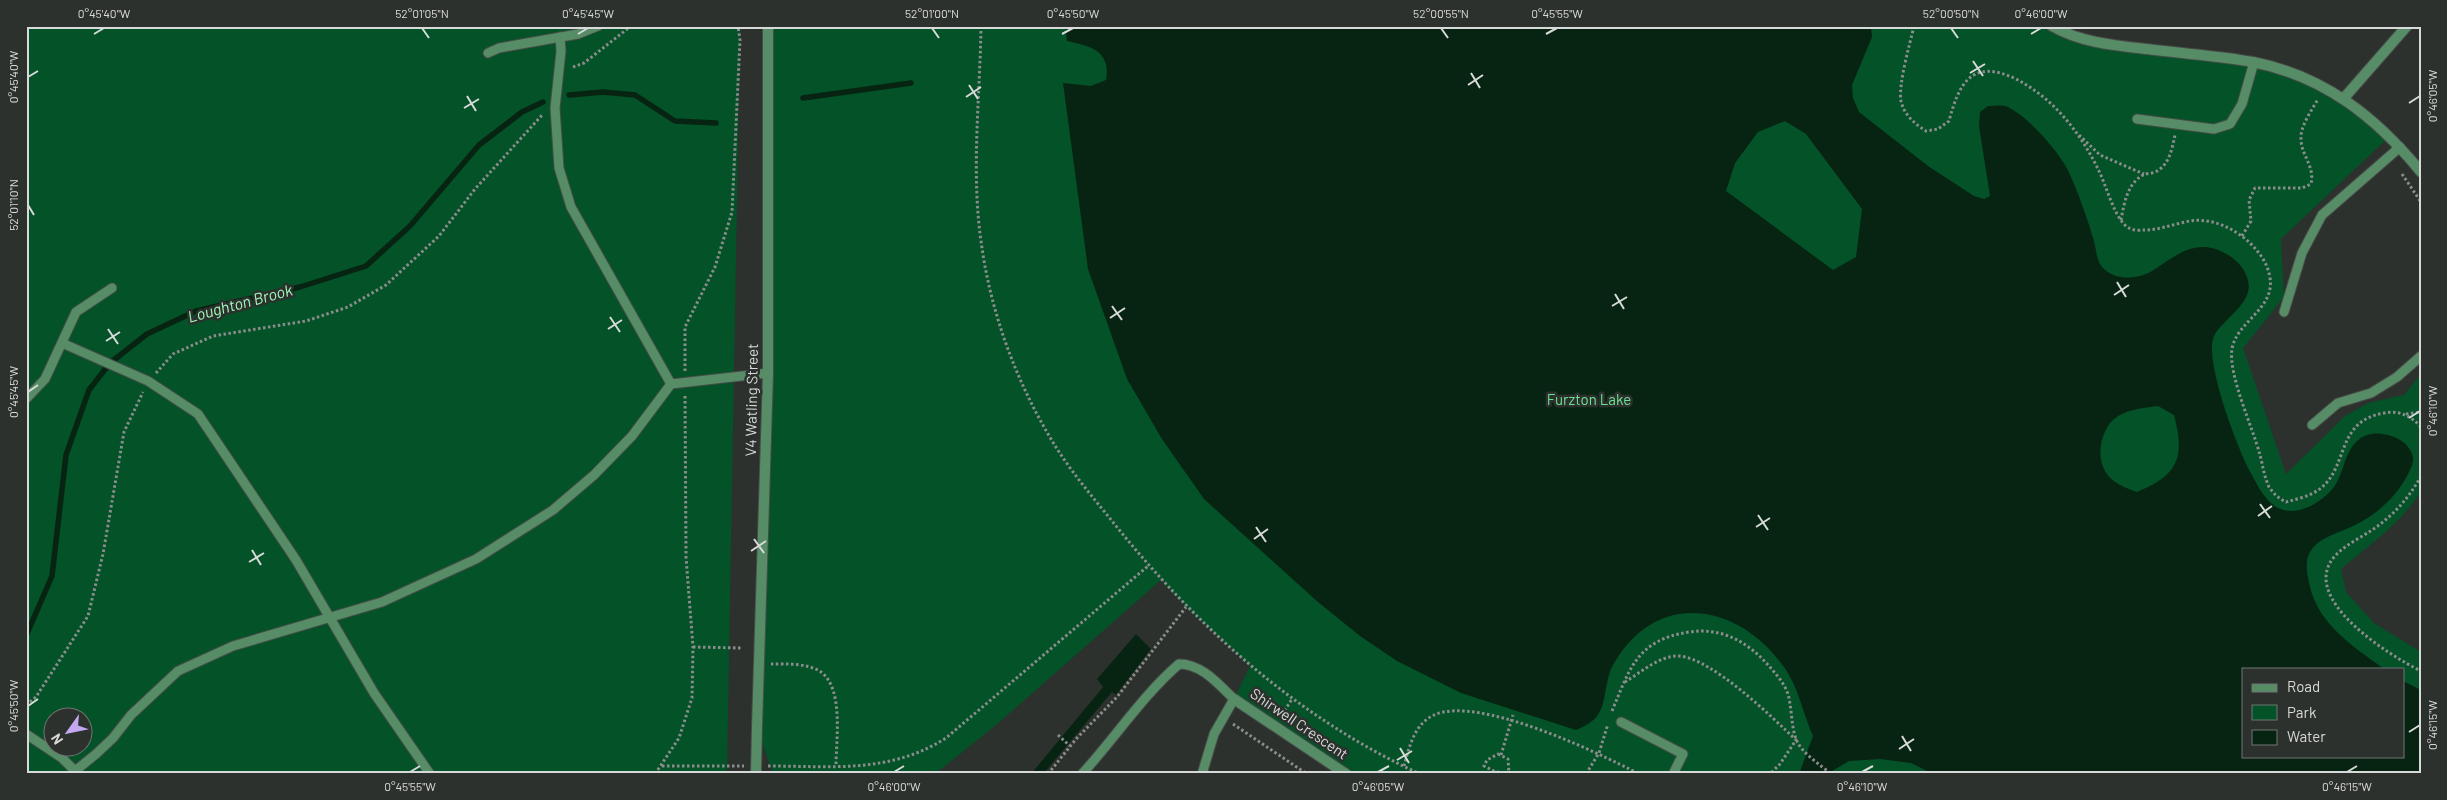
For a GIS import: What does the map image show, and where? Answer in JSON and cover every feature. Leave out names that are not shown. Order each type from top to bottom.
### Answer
[{"type":"street","name":"V4 Watling Street","points":[[755,768],[768,373],[768,26]]},
{"type":"street","points":[[2052,26],[2096,43],[2254,62],[2324,87],[2344,98],[2400,147],[2421,172]]},
{"type":"street","points":[[2344,98],[2407,26]]},
{"type":"street","name":"Shirwell Crescent","points":[[1234,699],[1346,774]]},
{"type":"lane","points":[[488,53],[499,48],[582,33],[598,26]]},
{"type":"lane","points":[[560,37],[555,108],[559,168],[571,207],[671,384]]},
{"type":"lane","points":[[2137,120],[2214,128],[2230,124],[2242,104],[2254,62]]},
{"type":"lane","points":[[2284,312],[2302,253],[2322,215],[2400,147]]},
{"type":"lane","points":[[26,399],[44,379],[76,312],[112,288]]},
{"type":"lane","points":[[62,342],[148,381],[198,414],[296,560],[374,693],[430,774]]},
{"type":"lane","points":[[2312,425],[2338,403],[2371,393],[2397,377],[2421,356]]},
{"type":"lane","points":[[26,734],[62,758],[75,772],[113,738],[131,715],[178,671],[233,646],[382,602],[476,559],[553,510],[594,475],[632,436],[671,384],[768,373]]},
{"type":"lane","points":[[1082,774],[1113,740],[1166,675],[1178,664],[1191,664],[1204,672],[1234,699],[1214,734],[1202,774]]},
{"type":"lane","points":[[1621,722],[1684,754],[1673,774]]},
{"type":"path","points":[[559,71],[584,63],[631,26]]},
{"type":"path","points":[[654,774],[662,766],[679,738],[692,698],[693,646],[686,558],[685,327],[715,267],[732,212],[740,40],[738,26]]},
{"type":"path","points":[[981,26],[977,173],[980,241],[1000,328],[1019,377],[1051,440],[1148,566],[1186,607],[1250,666],[1292,699],[1348,735],[1420,774]]},
{"type":"path","points":[[1914,26],[1904,70],[1901,101],[1911,120],[1926,131],[1938,129],[1949,121],[1956,96],[1962,85],[1973,76],[1987,71],[2006,74],[2032,87],[2054,105],[2074,131],[2098,168],[2121,221],[2130,229],[2154,230],[2187,221],[2200,220],[2218,223],[2242,236],[2262,256],[2267,266],[2270,290],[2263,305],[2237,337],[2232,350],[2234,369],[2265,477],[2276,497],[2286,502],[2307,496],[2321,489],[2330,479],[2345,444],[2359,422],[2367,417],[2392,411],[2405,414],[2421,412]]},
{"type":"path","points":[[2242,236],[2251,221],[2249,200],[2255,188],[2302,188],[2311,184],[2313,174],[2300,138],[2324,87]]},
{"type":"path","points":[[26,705],[36,697],[88,616],[103,554],[124,432],[148,381],[173,354],[213,336],[306,321],[348,307],[386,286],[439,236],[475,189],[544,112]]},
{"type":"path","points":[[2074,131],[2100,155],[2144,174],[2153,173],[2166,163],[2177,125]]},
{"type":"path","points":[[2121,221],[2124,202],[2131,186],[2144,174]]},
{"type":"path","points":[[2405,414],[2421,427]]},
{"type":"path","points":[[2421,476],[2407,498],[2386,520],[2336,555],[2330,563],[2326,574],[2334,602],[2349,622],[2366,637],[2421,671]]},
{"type":"path","points":[[662,766],[755,768],[877,765],[906,759],[928,750],[946,738],[1148,566]]},
{"type":"path","points":[[1048,774],[1070,746],[1117,697],[1186,607]]},
{"type":"path","points":[[1586,774],[1599,753],[1624,682],[1636,660],[1652,644],[1673,635],[1700,630],[1728,634],[1744,643],[1760,656],[1778,677],[1788,693],[1796,740],[1780,764],[1770,774]]},
{"type":"path","points":[[693,646],[741,648]]},
{"type":"path","points":[[1624,682],[1666,658],[1679,656],[1693,661],[1726,680],[1766,712],[1831,774]]},
{"type":"path","points":[[758,663],[807,667],[820,671],[827,678],[833,688],[837,708],[836,766]]},
{"type":"path","points":[[1404,766],[1416,731],[1432,716],[1444,712],[1472,711],[1511,721],[1599,753],[1639,774]]},
{"type":"path","points":[[1501,755],[1513,715]]},
{"type":"path","points":[[1224,717],[1307,774]]},
{"type":"path","points":[[1058,735],[1070,746]]},
{"type":"path","points":[[1494,755],[1501,755],[1508,760],[1509,773],[1496,773],[1484,766],[1484,762],[1494,755]]},
{"type":"green space","points":[[26,26],[740,26],[727,774],[26,774]]},
{"type":"green space","name":"Furzton Lake","points":[[768,26],[2052,26],[2096,43],[2254,62],[2324,87],[2389,137],[2281,239],[2284,297],[2243,348],[2286,474],[2345,416],[2368,403],[2404,395],[2421,374],[2421,491],[2395,523],[2341,569],[2346,592],[2374,623],[2421,652],[2421,774],[1346,774],[1234,699],[1250,666],[1186,607],[1161,580],[996,725],[935,774],[773,774],[757,727],[768,373]]},
{"type":"water","name":"Furzton Lake","points":[[1065,26],[1747,26],[1767,29],[1781,26],[1871,26],[1872,37],[1852,85],[1853,98],[1859,112],[1928,166],[1974,196],[1984,199],[1990,196],[1979,126],[1980,112],[1988,106],[2005,106],[2030,123],[2054,149],[2065,165],[2084,211],[2099,262],[2109,273],[2128,278],[2141,276],[2179,254],[2197,247],[2217,250],[2231,257],[2241,266],[2247,277],[2249,289],[2242,304],[2214,336],[2212,348],[2213,364],[2224,406],[2246,464],[2265,497],[2271,503],[2287,511],[2296,511],[2321,500],[2337,482],[2352,447],[2359,439],[2367,435],[2391,436],[2400,440],[2408,447],[2413,457],[2412,466],[2402,484],[2391,498],[2378,511],[2363,521],[2315,545],[2309,553],[2307,562],[2307,572],[2312,593],[2326,619],[2347,641],[2383,668],[2242,668],[2242,758],[2404,758],[2404,682],[2421,690],[2421,774],[1933,774],[1911,763],[1880,759],[1849,761],[1827,774],[1799,774],[1813,736],[1796,689],[1787,671],[1761,642],[1739,626],[1716,616],[1693,613],[1669,616],[1648,627],[1628,644],[1610,671],[1602,707],[1596,717],[1585,726],[1576,730],[1461,693],[1397,661],[1360,636],[1318,602],[1204,499],[1162,439],[1127,379],[1088,269],[1063,83],[1091,86],[1106,80],[1107,70],[1102,56],[1097,51],[1084,45],[1067,41]],"holes":[[[1785,121],[1806,134],[1862,209],[1856,257],[1833,270],[1726,191],[1735,163],[1758,132]],[[2158,406],[2174,415],[2179,442],[2175,463],[2170,471],[2162,479],[2137,492],[2111,479],[2102,465],[2100,451],[2105,431],[2113,420],[2123,413]]]},
{"type":"water","points":[[1136,634],[1151,649],[1116,695],[1112,692],[1043,774],[1031,774],[1103,687],[1097,679]]},
{"type":"waterway","name":"Loughton Brook","points":[[803,98],[911,83]]},
{"type":"waterway","name":"Loughton Brook","points":[[569,95],[603,92],[635,95],[675,121],[716,123]]},
{"type":"waterway","name":"Loughton Brook","points":[[26,636],[52,576],[66,455],[89,390],[110,363],[147,334],[196,311],[300,287],[366,266],[410,226],[479,145],[522,112],[543,102]]}]
